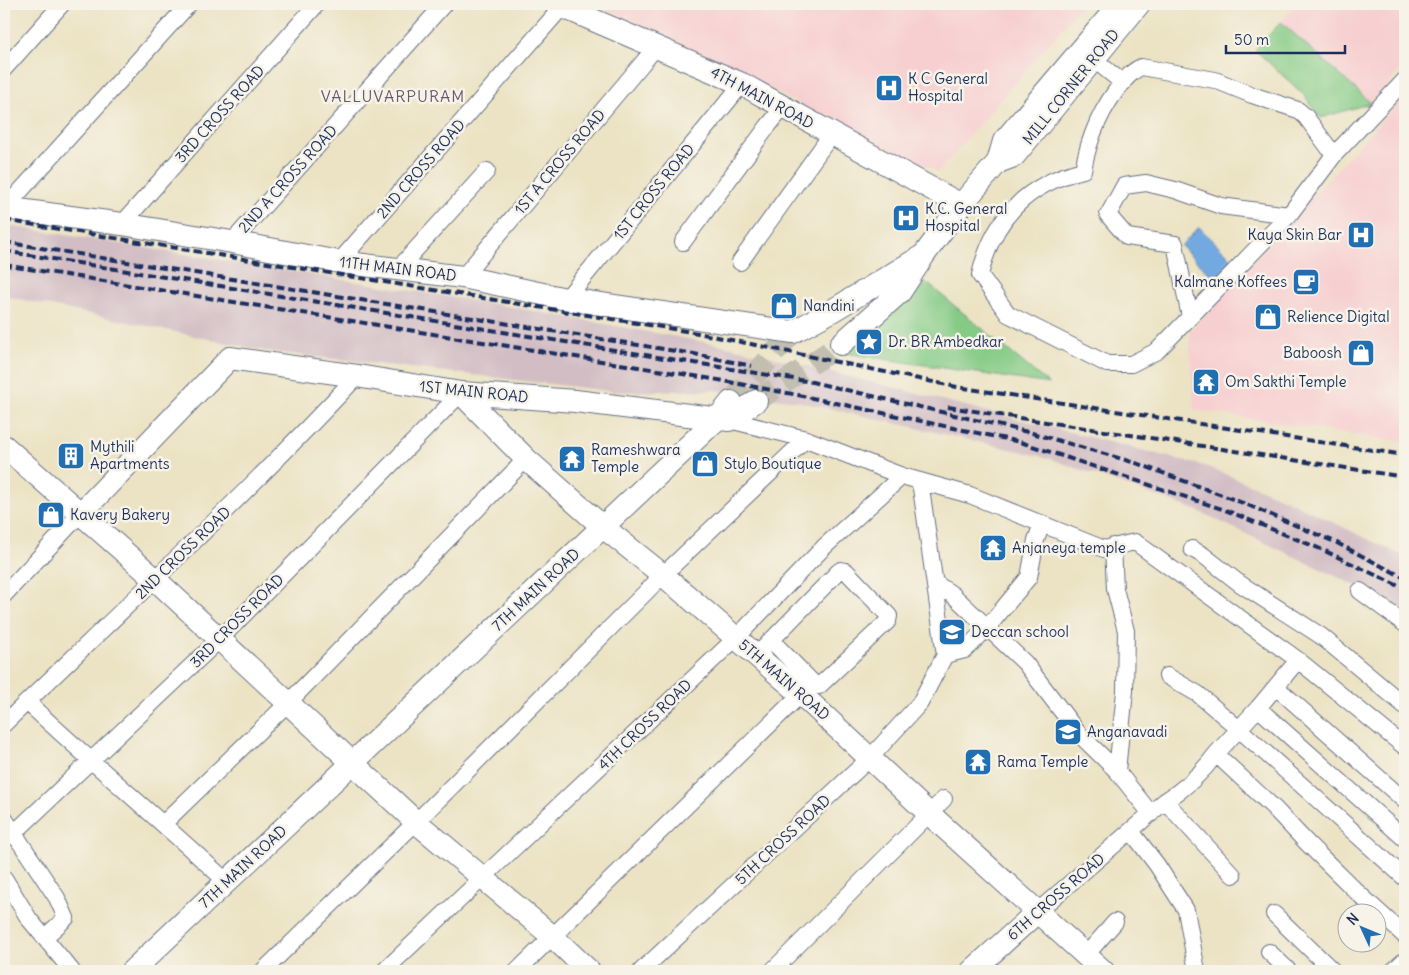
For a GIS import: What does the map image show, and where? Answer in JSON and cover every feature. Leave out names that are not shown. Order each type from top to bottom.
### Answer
[{"type":"main road","name":"MILL CORNER ROAD","points":[[1088,54],[1120,4]]},
{"type":"main road","name":"MILL CORNER ROAD","points":[[840,344],[900,292],[924,255],[961,205],[998,162],[1004,141],[1139,4]]},
{"type":"main road","name":"4TH MAIN ROAD","points":[[559,5],[742,84],[961,205]]},
{"type":"main road","name":"11TH MAIN ROAD","points":[[4,208],[122,224],[339,262],[463,277],[566,299],[793,332]]},
{"type":"main road","name":"MILL CORNER ROAD","points":[[793,332],[830,312],[924,255]]},
{"type":"main road","name":"1ST MAIN ROAD","points":[[80,514],[230,358],[461,393],[575,400],[726,413]]},
{"type":"main road","name":"5TH MAIN ROAD","points":[[461,393],[526,459],[603,527],[663,575],[736,638],[764,648],[801,694],[870,758],[936,806],[1038,911],[1103,971]]},
{"type":"main road","points":[[726,413],[756,401]]},
{"type":"main road","name":"7TH MAIN ROAD","points":[[132,971],[726,413]]},
{"type":"main road","points":[[4,446],[156,580],[416,822],[484,878],[589,971]]},
{"type":"main road","name":"6TH CROSS ROAD","points":[[972,971],[1038,911]]},
{"type":"street","points":[[4,69],[62,4]]},
{"type":"street","points":[[4,208],[189,4]]},
{"type":"street","name":"3RD CROSS ROAD","points":[[122,224],[318,4]]},
{"type":"street","name":"2ND A CROSS ROAD","points":[[232,242],[444,4]]},
{"type":"street","name":"2ND CROSS ROAD","points":[[339,262],[559,5]]},
{"type":"street","name":"1ST A CROSS ROAD","points":[[463,277],[656,47]]},
{"type":"street","points":[[1088,54],[1122,83]]},
{"type":"street","points":[[1334,155],[1306,116],[1298,110],[1252,95],[1215,80],[1138,68],[1122,83],[1105,106],[1090,137],[1083,170],[1054,179],[1040,186],[1016,205],[1000,224],[989,244],[980,275],[1008,314],[1108,364],[1131,364],[1157,351],[1289,215],[1334,155],[1405,80]]},
{"type":"street","name":"1ST CROSS ROAD","points":[[566,299],[742,84]]},
{"type":"street","points":[[683,242],[783,108]]},
{"type":"street","points":[[740,262],[831,134]]},
{"type":"street","points":[[398,269],[487,171]]},
{"type":"street","points":[[1190,317],[1175,244],[1127,237],[1108,216],[1124,186],[1146,183],[1175,190],[1220,206],[1289,215]]},
{"type":"street","name":"2ND CROSS ROAD","points":[[4,724],[156,580],[292,445],[356,376]]},
{"type":"street","name":"3RD CROSS ROAD","points":[[9,836],[220,639],[461,393]]},
{"type":"street","points":[[726,413],[806,439],[902,476],[970,495],[1104,548],[1135,542],[1298,660],[1405,747]]},
{"type":"street","points":[[263,971],[416,822],[663,575],[806,439]]},
{"type":"street","points":[[163,824],[289,702],[526,459]]},
{"type":"street","name":"4TH CROSS ROAD","points":[[384,971],[736,638],[824,547],[902,476]]},
{"type":"street","points":[[920,481],[945,656],[965,650],[987,628],[1028,577],[1036,540],[1042,524]]},
{"type":"street","points":[[4,595],[80,514]]},
{"type":"street","points":[[1113,546],[1115,589],[1126,631],[1125,691],[1117,771]]},
{"type":"street","points":[[1192,549],[1239,583],[1321,636],[1405,706]]},
{"type":"street","points":[[841,570],[846,571],[889,616],[888,621],[819,686],[764,648],[841,570]]},
{"type":"street","points":[[935,583],[953,595],[1025,663],[1079,734],[1117,771],[1141,823],[1157,865],[1186,910],[1197,971]]},
{"type":"street","points":[[1360,591],[1405,624]]},
{"type":"street","name":"5TH CROSS ROAD","points":[[641,971],[870,758],[920,704],[945,656]]},
{"type":"street","name":"6TH CROSS ROAD","points":[[1038,911],[1165,801],[1196,778],[1298,660]]},
{"type":"street","points":[[1167,676],[1198,694],[1239,728],[1405,878]]},
{"type":"street","points":[[1276,687],[1405,801]]},
{"type":"street","points":[[517,971],[801,694]]},
{"type":"street","points":[[27,702],[90,761],[227,882]]},
{"type":"street","points":[[1258,708],[1405,840]]},
{"type":"street","points":[[1216,754],[1274,808],[1358,893],[1405,936]]},
{"type":"street","points":[[1165,801],[1233,875]]},
{"type":"street","points":[[772,971],[936,806]]},
{"type":"street","points":[[4,818],[9,836],[57,898],[66,918],[44,937]]},
{"type":"street","points":[[4,878],[29,919],[72,971]]},
{"type":"street","points":[[1274,914],[1333,971]]},
{"type":"street","points":[[1085,956],[1115,922]]},
{"type":"street","points":[[1269,952],[1289,971]]},
{"type":"street","points":[[1393,971],[1405,960]]},
{"type":"shaded area","name":"K C General Hospital","points":[[598,4],[1083,4],[938,172]]},
{"type":"shaded area","points":[[1296,4],[1405,4],[1405,65],[1371,103],[1281,22]]},
{"type":"shaded area","points":[[1405,95],[1405,442],[1194,410],[1189,332]]},
{"type":"shaded area","points":[[4,225],[512,307],[732,347],[1208,467],[1287,500],[1405,557],[1405,609],[1196,510],[1045,457],[797,401],[715,390],[618,392],[266,351],[4,296]]},
{"type":"green space","points":[[1281,22],[1371,103],[1321,118],[1304,95],[1255,50]]},
{"type":"green space","points":[[927,283],[1049,384],[845,353]]},
{"type":"water","points":[[1199,227],[1233,260],[1215,279],[1181,246]]},
{"type":"tunnel","points":[[731,402],[793,332]]},
{"type":"tunnel","points":[[756,401],[841,344]]},
{"type":"railway","points":[[4,220],[698,333],[957,387],[1405,455]]},
{"type":"railway","points":[[4,242],[694,354],[752,366]]},
{"type":"railway","points":[[4,251],[812,382],[1032,433],[1136,463],[1243,503],[1335,542],[1405,578]]},
{"type":"railway","points":[[4,265],[713,379],[1020,442],[1225,510],[1323,550],[1405,589]]},
{"type":"railway","points":[[948,407],[1405,477]]},
{"type":"place","name":"K C General Hospital","points":[[889,88]]},
{"type":"place","name":"K.C. General Hospital","points":[[906,218]]},
{"type":"place","name":"Kaya Skin Bar","points":[[1361,235]]},
{"type":"place","name":"Kalmane Koffees","points":[[1306,282]]},
{"type":"place","name":"Nandini","points":[[784,306]]},
{"type":"place","name":"Relience Digital","points":[[1268,317]]},
{"type":"place","name":"Dr. BR Ambedkar","points":[[869,342]]},
{"type":"place","name":"Baboosh","points":[[1361,353]]},
{"type":"place","name":"Om Sakthi Temple","points":[[1206,382]]},
{"type":"place","name":"Mythili Apartments","points":[[71,456]]},
{"type":"place","name":"Rameshwara Temple","points":[[572,459]]},
{"type":"place","name":"Stylo Boutique","points":[[705,464]]},
{"type":"place","name":"Kavery Bakery","points":[[51,515]]},
{"type":"place","name":"Anjaneya temple","points":[[993,548]]},
{"type":"place","name":"Deccan school","points":[[952,632]]},
{"type":"place","name":"Anganavadi","points":[[1068,732]]},
{"type":"place","name":"Rama Temple","points":[[978,762]]},
{"type":"district","name":"VALLUVARPURAM","points":[[393,96]]}]
